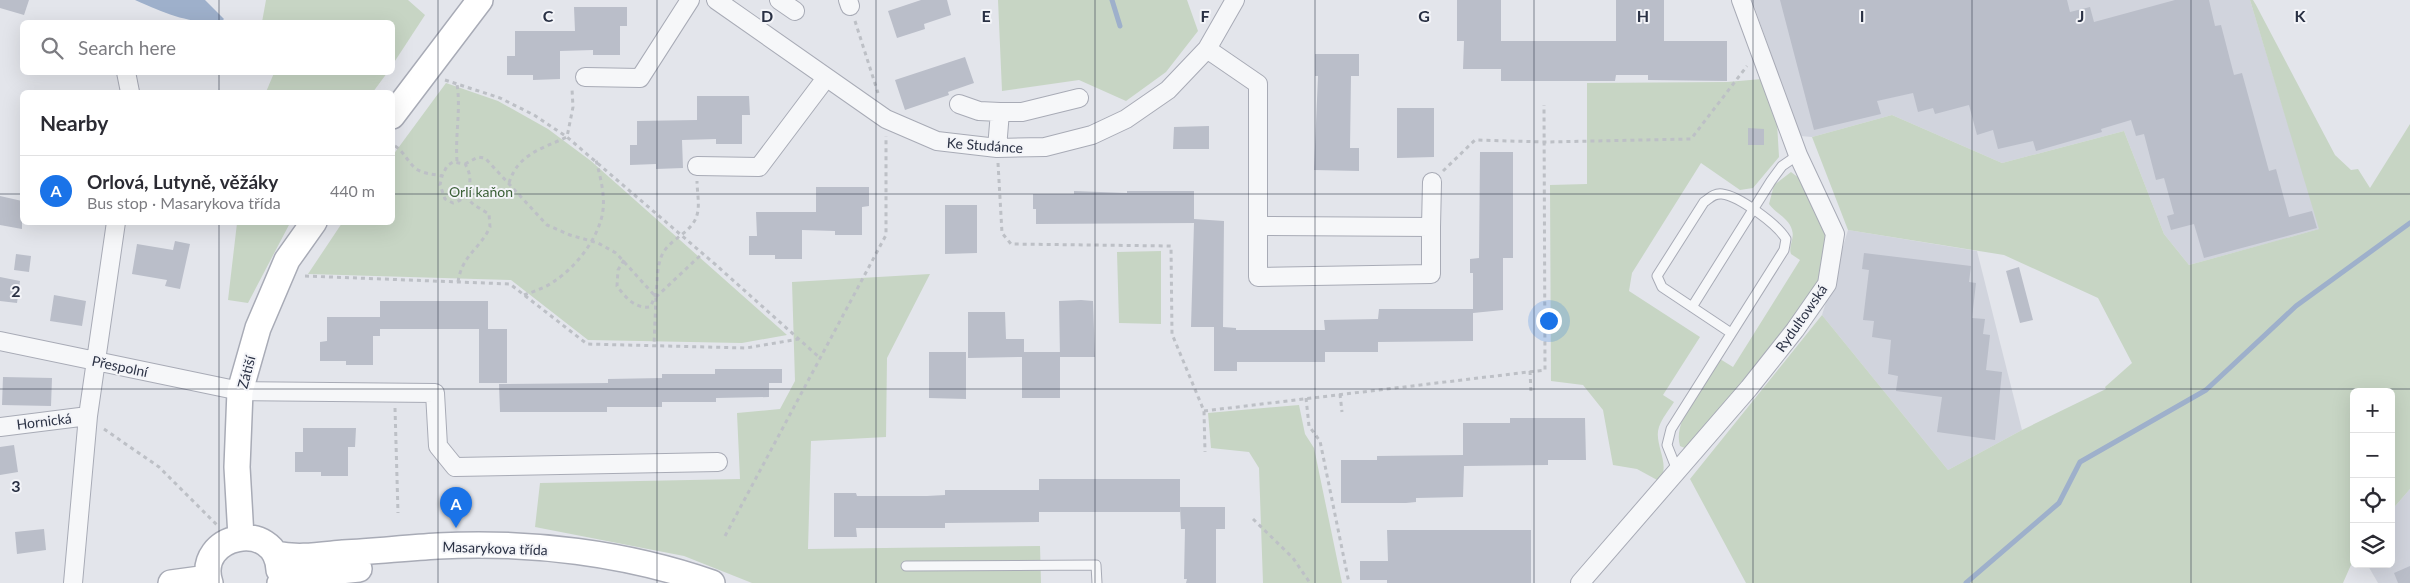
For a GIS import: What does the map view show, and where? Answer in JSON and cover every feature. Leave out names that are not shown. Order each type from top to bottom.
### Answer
[{"type":"street","points":[[395,112],[480,0]]},
{"type":"street","points":[[585,77],[640,78],[690,0]]},
{"type":"street","name":"Ke Studánce","points":[[716,0],[886,119],[937,141],[997,148],[1045,147],[1100,131],[1126,119],[1168,90],[1207,48],[1235,0]]},
{"type":"street","points":[[780,0],[795,11]]},
{"type":"street","name":"Rydultowská","points":[[1580,583],[1749,388],[1795,330],[1827,284],[1835,234],[1798,155],[1740,0]]},
{"type":"street","points":[[1207,48],[1258,84],[1258,277],[1430,274],[1432,182]]},
{"type":"street","points":[[127,75],[130,81],[130,90]]},
{"type":"street","points":[[697,166],[759,167],[826,78]]},
{"type":"street","points":[[959,104],[978,111],[1022,112],[1079,98]]},
{"type":"street","points":[[997,148],[1000,112]]},
{"type":"street","points":[[73,583],[88,419],[116,225]]},
{"type":"street","name":"Zátiší","points":[[231,533],[237,468],[240,391],[258,328],[284,269],[312,225]]},
{"type":"street","points":[[1258,226],[1431,226]]},
{"type":"street","name":"Přespolní","points":[[0,341],[240,391],[435,393],[438,446],[455,467],[718,462]]},
{"type":"street","name":"Hornická","points":[[0,427],[88,419]]},
{"type":"street","points":[[171,583],[209,580],[213,555],[225,543],[231,533],[262,542],[275,554],[279,566],[279,583]]},
{"type":"street","name":"Masarykova třída","points":[[275,554],[310,556],[444,546],[531,547],[622,560],[712,583]]},
{"type":"street","name":"Masarykova třída","points":[[279,583],[329,572],[425,563],[473,562],[558,567],[647,583]]},
{"type":"lane","points":[[1692,307],[1782,166],[1798,155]]},
{"type":"lane","points":[[1677,470],[1667,445],[1671,429],[1732,333],[1784,250],[1786,239],[1781,231],[1761,216],[1755,208],[1723,194],[1714,194],[1704,202],[1657,276],[1662,287],[1732,333]]},
{"type":"lane","points":[[906,566],[1096,565],[1096,583]]},
{"type":"path","points":[[724,536],[886,235],[886,119],[849,3]]},
{"type":"path","points":[[1432,182],[1475,140],[1544,142],[1691,139],[1758,52]]},
{"type":"path","points":[[567,136],[573,107],[572,78],[585,77]]},
{"type":"path","points":[[444,80],[500,98],[534,115],[567,136],[703,253],[820,358]]},
{"type":"path","points":[[457,161],[456,143],[460,109],[458,84]]},
{"type":"path","points":[[1204,411],[1544,370],[1544,105]]},
{"type":"path","points":[[509,184],[516,166],[522,159],[567,136]]},
{"type":"path","points":[[395,146],[402,151],[416,169],[428,174],[442,176]]},
{"type":"path","points":[[997,148],[1002,233],[1010,244],[1171,246],[1172,334],[1204,411],[1205,452]]},
{"type":"path","points":[[465,164],[470,178],[465,196],[459,202],[453,203],[445,199],[440,185],[447,166],[457,161],[465,164],[478,157],[485,158],[547,225],[570,235],[606,246],[624,260],[656,297]]},
{"type":"path","points":[[524,295],[555,281],[570,269],[591,241],[601,220],[603,208],[596,160]]},
{"type":"path","points":[[654,345],[656,297],[661,258],[670,244],[682,235],[697,216],[697,166]]},
{"type":"path","points":[[458,282],[460,268],[464,260],[490,227],[489,214],[474,205],[465,196]]},
{"type":"path","points":[[624,260],[616,278],[618,286],[623,294],[634,304],[644,308],[650,307],[656,297],[703,253]]},
{"type":"path","points":[[305,276],[510,284],[587,344],[746,348],[799,339]]},
{"type":"path","points":[[1530,371],[1532,392]]},
{"type":"path","points":[[395,392],[398,513]]},
{"type":"path","points":[[1340,394],[1342,412]]},
{"type":"path","points":[[1306,398],[1309,426],[1320,441],[1350,583]]},
{"type":"path","points":[[88,419],[159,467],[231,533]]},
{"type":"path","points":[[1253,519],[1293,558],[1310,583]]},
{"type":"shaded area","points":[[1752,0],[2250,0],[2320,229],[2189,265],[2164,234],[2124,131],[2002,163],[1892,115],[1812,137],[1800,136]]},
{"type":"shaded area","points":[[1848,230],[1977,251],[2022,430],[1948,470],[1822,315]]},
{"type":"shaded area","points":[[2410,489],[2410,583],[2378,583],[2369,568],[2395,568],[2395,506]]},
{"type":"green space","points":[[266,0],[408,0],[425,15],[395,61],[395,20],[262,20]]},
{"type":"green space","points":[[998,0],[1187,0],[1198,31],[1166,72],[1126,101],[1079,80],[1002,91]]},
{"type":"green space","points":[[2250,0],[2253,0],[2256,5],[2335,155],[2351,170],[2358,169],[2370,188],[2410,124],[2410,489],[2395,506],[2395,388],[2350,388],[2350,567],[2343,583],[1746,583],[1690,479],[1822,315],[1948,470],[2022,430],[2106,389],[2105,387],[2132,363],[2098,298],[2004,255],[1848,230],[1812,137],[1892,115],[2002,163],[2124,131],[2164,234],[2189,265],[2319,229]]},
{"type":"green space","points":[[273,75],[386,75],[374,90],[267,90]]},
{"type":"green space","points":[[1762,79],[1777,123],[1779,157],[1753,188],[1740,190],[1701,163],[1632,273],[1629,291],[1700,337],[1663,395],[1674,402],[1659,427],[1658,440],[1664,468],[1659,481],[1637,469],[1613,465],[1603,410],[1583,385],[1551,381],[1550,185],[1587,184],[1587,83],[1727,82]]},
{"type":"green space","name":"Orlí kaňon","points":[[446,83],[498,101],[548,129],[591,161],[787,335],[742,343],[588,340],[511,280],[308,274],[341,225],[395,225],[395,152]]},
{"type":"green space","points":[[1791,172],[1799,178],[1810,193],[1826,233],[1819,287],[1695,446],[1687,449],[1680,446],[1681,425],[1685,413],[1699,389],[1720,359],[1733,367],[1800,260],[1791,254],[1790,248],[1793,233],[1790,226],[1769,204],[1774,185]]},
{"type":"green space","points":[[237,225],[289,225],[248,303],[228,300]]},
{"type":"green space","points":[[1161,251],[1161,324],[1119,323],[1117,252]]},
{"type":"green space","points":[[930,274],[887,358],[886,437],[811,441],[808,549],[1040,546],[1041,583],[752,583],[684,556],[535,527],[540,483],[740,479],[737,413],[780,409],[795,381],[792,282]]},
{"type":"green space","points":[[1299,405],[1305,434],[1314,448],[1342,583],[1263,583],[1259,468],[1249,452],[1211,448],[1208,413]]},
{"type":"water","points":[[135,0],[205,0],[224,19],[192,20],[167,13]]},
{"type":"building","points":[[0,0],[29,0],[24,15],[0,8]]},
{"type":"building","points":[[921,0],[947,0],[951,15],[924,24],[925,29],[897,38],[888,11]]},
{"type":"building","points":[[1457,0],[1501,0],[1501,41],[1616,41],[1616,0],[1664,0],[1664,41],[1727,41],[1727,81],[1648,80],[1648,75],[1616,75],[1615,81],[1501,81],[1501,69],[1463,69],[1464,41],[1457,41]]},
{"type":"building","points":[[1780,0],[2067,0],[2070,12],[2090,7],[2094,22],[2175,0],[2209,0],[2215,26],[2221,25],[2234,75],[2242,73],[2269,171],[2276,169],[2289,217],[2312,211],[2317,228],[2204,258],[2194,224],[2171,230],[2167,216],[2174,214],[2164,178],[2156,180],[2144,134],[2136,136],[2131,120],[2101,129],[2102,132],[2036,151],[2033,141],[1998,149],[1993,130],[1977,135],[1969,105],[1935,114],[1933,108],[1918,112],[1913,93],[1877,101],[1881,114],[1814,130]]},
{"type":"building","points":[[574,7],[627,7],[627,26],[620,26],[620,55],[593,55],[593,50],[560,51],[560,79],[533,80],[533,75],[507,75],[507,56],[515,56],[515,31],[575,31]]},
{"type":"building","points":[[1315,54],[1359,54],[1359,76],[1351,76],[1350,148],[1359,148],[1359,171],[1314,170],[1318,76],[1315,76]]},
{"type":"building","points":[[965,57],[974,83],[948,92],[949,95],[905,110],[895,80]]},
{"type":"building","points":[[697,96],[749,96],[750,115],[742,115],[742,144],[716,144],[716,139],[682,140],[683,168],[656,169],[656,164],[630,165],[630,145],[637,145],[637,121],[697,120]]},
{"type":"building","points":[[1397,108],[1434,108],[1434,157],[1397,158]]},
{"type":"building","points":[[1209,126],[1209,149],[1173,149],[1174,127]]},
{"type":"building","points":[[1748,128],[1764,129],[1764,145],[1748,145]]},
{"type":"building","points":[[1480,152],[1513,152],[1513,258],[1503,258],[1503,310],[1473,313],[1473,341],[1378,342],[1378,352],[1325,352],[1325,362],[1237,362],[1237,371],[1214,371],[1214,327],[1191,327],[1194,223],[1036,224],[1036,209],[1033,209],[1033,194],[1074,194],[1074,191],[1127,193],[1127,191],[1194,191],[1194,219],[1224,221],[1223,327],[1236,328],[1236,330],[1325,330],[1324,320],[1378,319],[1379,309],[1473,309],[1473,273],[1470,273],[1470,259],[1479,258]]},
{"type":"building","points":[[816,187],[869,187],[869,206],[862,207],[862,235],[835,235],[835,231],[802,230],[802,259],[775,259],[775,255],[749,255],[749,236],[757,236],[756,212],[816,212]]},
{"type":"building","points":[[0,196],[20,201],[20,225],[22,225],[22,229],[0,225]]},
{"type":"building","points":[[945,205],[977,205],[977,253],[945,254]]},
{"type":"building","points":[[175,241],[190,244],[180,289],[165,286],[167,280],[132,274],[137,244],[173,250]]},
{"type":"building","points":[[1864,253],[1971,266],[1969,282],[1976,283],[1972,318],[1985,319],[1983,334],[1990,335],[1986,370],[2002,372],[1995,440],[1937,432],[1942,397],[1896,391],[1898,376],[1888,374],[1891,340],[1872,337],[1874,321],[1863,320],[1869,270],[1862,269]]},
{"type":"building","points":[[16,254],[31,256],[29,272],[14,270]]},
{"type":"building","points":[[2019,267],[2033,320],[2020,323],[2006,271]]},
{"type":"building","points":[[0,277],[20,281],[17,303],[0,301]]},
{"type":"building","points":[[54,295],[86,301],[82,326],[50,321]]},
{"type":"building","points":[[380,301],[488,301],[488,329],[380,329]]},
{"type":"building","points":[[1059,301],[1093,301],[1095,357],[1060,357]]},
{"type":"building","points":[[968,312],[1005,312],[1006,339],[1024,339],[1024,352],[1060,352],[1060,398],[1022,398],[1022,357],[968,358]]},
{"type":"building","points":[[327,317],[380,317],[380,336],[373,336],[373,365],[346,365],[346,361],[320,361],[320,342],[327,341]]},
{"type":"building","points":[[479,329],[507,329],[507,383],[479,383]]},
{"type":"building","points":[[929,352],[966,352],[966,399],[929,398]]},
{"type":"building","points":[[715,369],[782,369],[782,383],[769,383],[769,397],[716,398],[716,402],[662,402],[662,407],[607,407],[607,412],[500,412],[499,384],[608,383],[608,379],[662,378],[662,374],[715,374]]},
{"type":"building","points":[[3,377],[52,378],[51,406],[2,405]]},
{"type":"building","points":[[1510,418],[1585,418],[1586,460],[1548,460],[1548,465],[1464,466],[1463,497],[1416,498],[1416,502],[1406,503],[1341,503],[1341,460],[1377,460],[1377,456],[1463,455],[1463,423],[1510,423]]},
{"type":"building","points":[[303,428],[356,428],[355,447],[348,447],[348,476],[321,476],[321,472],[295,472],[295,452],[303,452]]},
{"type":"building","points":[[14,445],[18,472],[0,475],[0,447]]},
{"type":"building","points":[[1039,479],[1180,479],[1180,512],[1039,512],[1039,522],[945,523],[945,528],[856,528],[857,537],[834,537],[834,493],[856,493],[857,496],[927,496],[945,495],[945,490],[1039,490]]},
{"type":"building","points":[[1180,507],[1225,507],[1225,529],[1216,529],[1216,583],[1186,583],[1187,579],[1184,579],[1185,529],[1181,529]]},
{"type":"building","points":[[44,529],[46,550],[17,554],[15,532]]},
{"type":"building","points":[[1387,530],[1531,530],[1531,583],[1387,583],[1387,580],[1360,580],[1360,561],[1388,561]]},
{"type":"building","points":[[2410,566],[2410,583],[2398,583],[2394,573]]},
{"type":"waterway","points":[[1112,0],[1120,26]]},
{"type":"waterway","points":[[1966,583],[2059,503],[2080,462],[2206,390],[2296,306],[2410,223]]},
{"type":"place","name":"Orlová, Lutyně, věžáky","points":[[456,528]]}]
